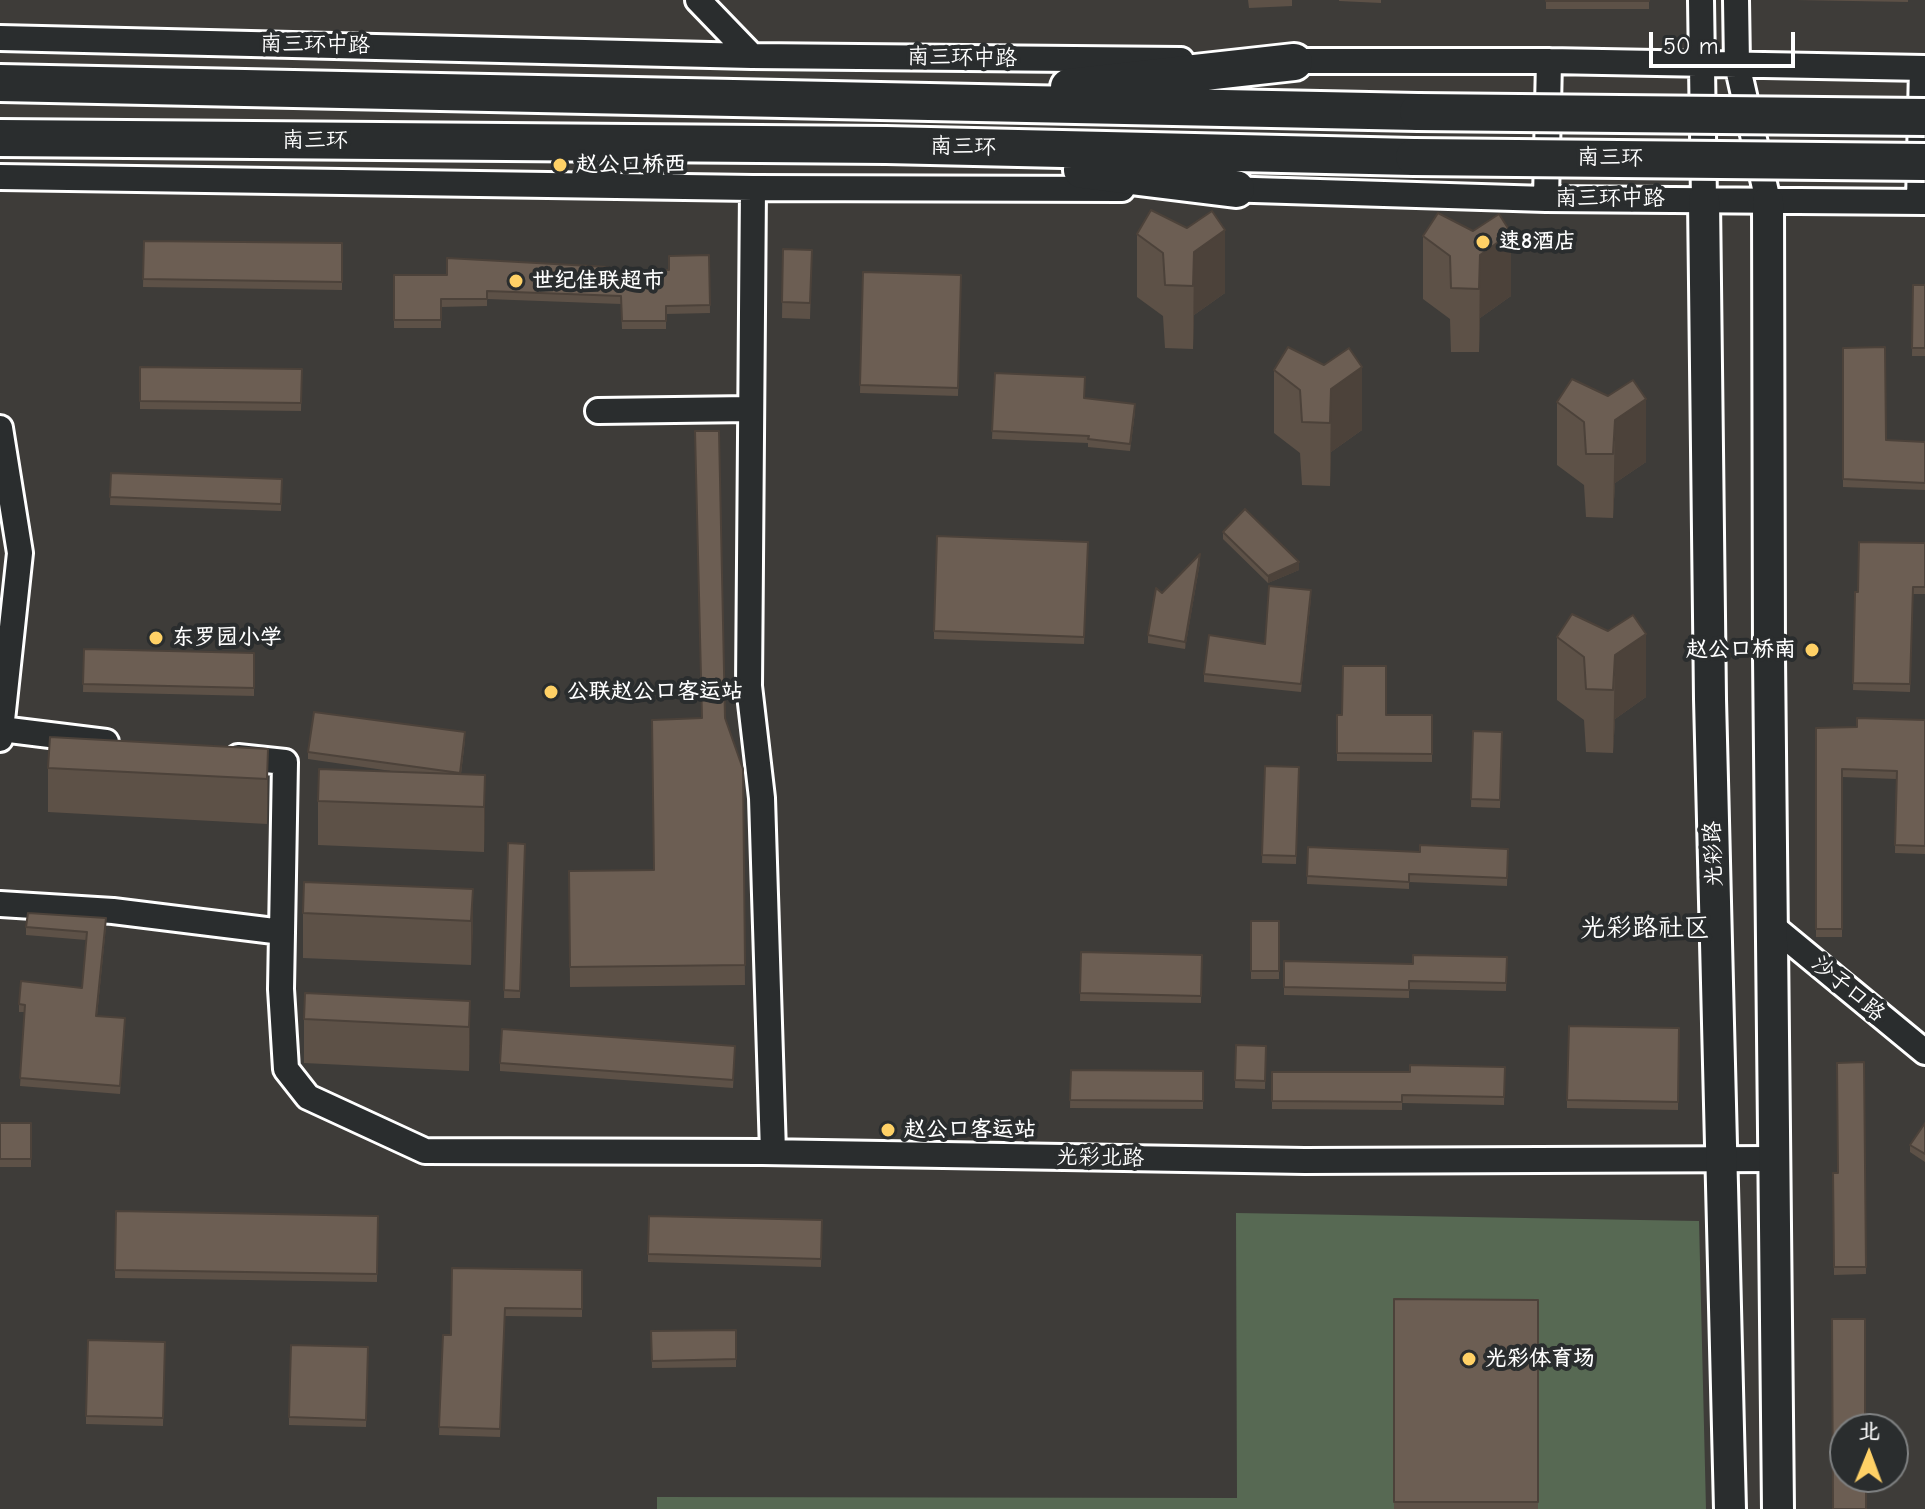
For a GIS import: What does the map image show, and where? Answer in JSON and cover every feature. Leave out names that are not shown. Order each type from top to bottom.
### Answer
[{"type":"highway","points":[[920,103],[1294,62]]},
{"type":"highway","points":[[0,65],[83,83]]},
{"type":"highway","points":[[0,83],[83,83]]},
{"type":"highway","name":"南三环","points":[[83,83],[920,103],[1925,117]]},
{"type":"highway","name":"南三环","points":[[0,138],[886,145],[1414,157],[1925,162]]},
{"type":"highway","points":[[0,154],[86,139]]},
{"type":"highway","points":[[886,145],[1236,189]]},
{"type":"main road","name":"光彩路","points":[[1704,200],[1710,699],[1730,1509]]},
{"type":"main road","points":[[1768,201],[1771,925],[1778,1509]]},
{"type":"street","points":[[698,0],[752,56]]},
{"type":"street","points":[[1701,0],[1704,200]]},
{"type":"street","points":[[1736,0],[1737,64],[1768,201]]},
{"type":"street","name":"南三环中路","points":[[0,38],[752,56],[1294,62],[1549,61],[1924,68]]},
{"type":"street","points":[[1546,199],[1549,61]]},
{"type":"street","points":[[1922,202],[1924,68]]},
{"type":"street","name":"南三环中路","points":[[0,177],[753,188],[1236,189],[1546,199],[1922,202]]},
{"type":"street","points":[[753,188],[749,686],[762,798],[773,1152]]},
{"type":"street","points":[[598,411],[751,409]]},
{"type":"street","points":[[0,428],[20,553],[0,739]]},
{"type":"street","points":[[1,729],[127,744]]},
{"type":"street","points":[[0,904],[113,911],[282,932],[285,762],[222,755]]},
{"type":"street","name":"沙子口路","points":[[1771,925],[1925,1052]]},
{"type":"street","name":"光彩北路","points":[[282,932],[281,989],[286,1069],[308,1097],[425,1151],[773,1152],[1305,1161],[1774,1159]]},
{"type":"green space","name":"光彩体育场","points":[[1236,1213],[1699,1221],[1706,1509],[657,1509],[657,1497],[1237,1498]]},
{"type":"building","points":[[1649,0],[1649,1],[1546,1]]},
{"type":"building","points":[[1151,210],[1187,228],[1212,211],[1225,230],[1194,252],[1193,286],[1165,285],[1163,253],[1137,234]]},
{"type":"building","points":[[1438,213],[1473,231],[1499,214],[1511,233],[1480,255],[1479,289],[1451,288],[1450,256],[1423,236]]},
{"type":"building","points":[[144,241],[342,243],[342,282],[143,279]]},
{"type":"building","points":[[783,249],[812,250],[810,303],[782,302]]},
{"type":"building","points":[[709,255],[710,305],[666,306],[666,321],[622,321],[621,296],[487,291],[487,299],[441,299],[441,320],[394,320],[394,275],[447,275],[447,258],[608,267],[608,271],[669,270],[669,256]]},
{"type":"building","points":[[863,272],[961,275],[958,388],[860,385]]},
{"type":"building","points":[[1913,285],[1925,285],[1925,348],[1912,348]]},
{"type":"building","points":[[1288,347],[1324,365],[1349,348],[1362,367],[1331,389],[1330,423],[1302,422],[1300,390],[1274,370]]},
{"type":"building","points":[[1885,347],[1886,440],[1925,442],[1925,483],[1843,479],[1843,348]]},
{"type":"building","points":[[140,367],[302,369],[301,403],[140,401]]},
{"type":"building","points":[[995,373],[1085,377],[1084,398],[1135,404],[1130,444],[1088,439],[1089,436],[992,431]]},
{"type":"building","points":[[1572,379],[1608,396],[1633,380],[1646,399],[1615,420],[1613,454],[1586,454],[1584,422],[1557,402]]},
{"type":"building","points":[[695,431],[719,431],[725,718],[743,769],[745,965],[570,967],[569,871],[654,870],[652,720],[702,718]]},
{"type":"building","points":[[111,473],[282,479],[281,504],[110,497]]},
{"type":"building","points":[[1245,509],[1299,562],[1268,576],[1223,532]]},
{"type":"building","points":[[937,536],[1088,542],[1084,637],[934,631]]},
{"type":"building","points":[[1859,542],[1925,543],[1925,587],[1913,587],[1910,684],[1853,683]]},
{"type":"building","points":[[1200,554],[1185,642],[1148,635],[1156,588],[1162,593]]},
{"type":"building","points":[[1269,586],[1311,590],[1301,684],[1204,674],[1209,635],[1265,644]]},
{"type":"building","points":[[1572,614],[1608,631],[1633,615],[1646,634],[1615,655],[1613,690],[1586,689],[1584,657],[1557,637]]},
{"type":"building","points":[[84,649],[254,653],[254,688],[83,684]]},
{"type":"building","points":[[1343,666],[1386,666],[1386,715],[1432,715],[1432,754],[1337,753],[1337,715],[1342,715]]},
{"type":"building","points":[[314,712],[465,732],[460,773],[308,752]]},
{"type":"building","points":[[1857,718],[1925,720],[1925,846],[1895,845],[1897,771],[1842,769],[1842,929],[1816,929],[1816,728],[1857,727]]},
{"type":"building","points":[[1473,731],[1502,732],[1500,800],[1471,799]]},
{"type":"building","points":[[50,737],[268,749],[267,779],[48,768]]},
{"type":"building","points":[[1265,766],[1299,767],[1296,856],[1262,855]]},
{"type":"building","points":[[319,769],[485,775],[484,807],[318,801]]},
{"type":"building","points":[[508,843],[525,844],[520,991],[504,990]]},
{"type":"building","points":[[1420,845],[1508,849],[1507,878],[1409,874],[1409,882],[1307,876],[1308,847],[1420,852]]},
{"type":"building","points":[[304,882],[473,889],[471,921],[303,913]]},
{"type":"building","points":[[28,913],[106,918],[96,1016],[125,1018],[120,1086],[20,1078],[25,1005],[19,1004],[21,981],[82,988],[87,932],[26,927]]},
{"type":"building","points":[[1251,921],[1279,921],[1279,971],[1251,971]]},
{"type":"building","points":[[1081,952],[1202,955],[1201,996],[1080,993]]},
{"type":"building","points":[[1413,955],[1507,957],[1506,983],[1409,981],[1409,990],[1284,987],[1284,961],[1413,964]]},
{"type":"building","points":[[305,993],[470,1001],[469,1027],[304,1019]]},
{"type":"building","points":[[1569,1026],[1679,1028],[1678,1102],[1567,1100]]},
{"type":"building","points":[[502,1029],[735,1046],[733,1080],[500,1063]]},
{"type":"building","points":[[1236,1045],[1266,1046],[1265,1081],[1235,1080]]},
{"type":"building","points":[[1864,1062],[1866,1267],[1834,1267],[1833,1173],[1838,1173],[1837,1063]]},
{"type":"building","points":[[1410,1065],[1505,1067],[1504,1097],[1402,1095],[1402,1102],[1272,1101],[1272,1072],[1410,1072]]},
{"type":"building","points":[[1071,1070],[1203,1071],[1203,1101],[1070,1100]]},
{"type":"building","points":[[0,1123],[31,1123],[31,1159],[0,1159]]},
{"type":"building","points":[[1925,1123],[1925,1154],[1910,1145]]},
{"type":"building","points":[[116,1211],[378,1216],[377,1274],[115,1270]]},
{"type":"building","points":[[649,1216],[822,1220],[821,1259],[648,1254]]},
{"type":"building","points":[[452,1268],[582,1270],[582,1309],[505,1308],[500,1429],[439,1427],[443,1335],[451,1335]]},
{"type":"building","points":[[1394,1299],[1538,1300],[1538,1502],[1394,1502]]},
{"type":"building","points":[[1832,1319],[1865,1319],[1865,1413],[1832,1413]]},
{"type":"building","points":[[736,1330],[736,1359],[652,1361],[651,1331]]},
{"type":"building","points":[[88,1340],[165,1342],[163,1418],[86,1416]]},
{"type":"building","points":[[291,1345],[368,1347],[366,1420],[289,1417]]},
{"type":"building","points":[[1833,1493],[1866,1493],[1866,1509],[1833,1509]]},
{"type":"place","name":"赵公口桥西","points":[[560,165]]},
{"type":"place","name":"速8酒店","points":[[1483,242]]},
{"type":"place","name":"世纪佳联超市","points":[[516,281]]},
{"type":"place","name":"东罗园小学","points":[[156,638]]},
{"type":"place","name":"赵公口桥南","points":[[1812,650]]},
{"type":"place","name":"公联赵公口客运站","points":[[551,692]]},
{"type":"place","name":"赵公口客运站","points":[[888,1130]]},
{"type":"place","name":"光彩体育场","points":[[1469,1359]]},
{"type":"district","name":"光彩路社区","points":[[1645,929]]}]
